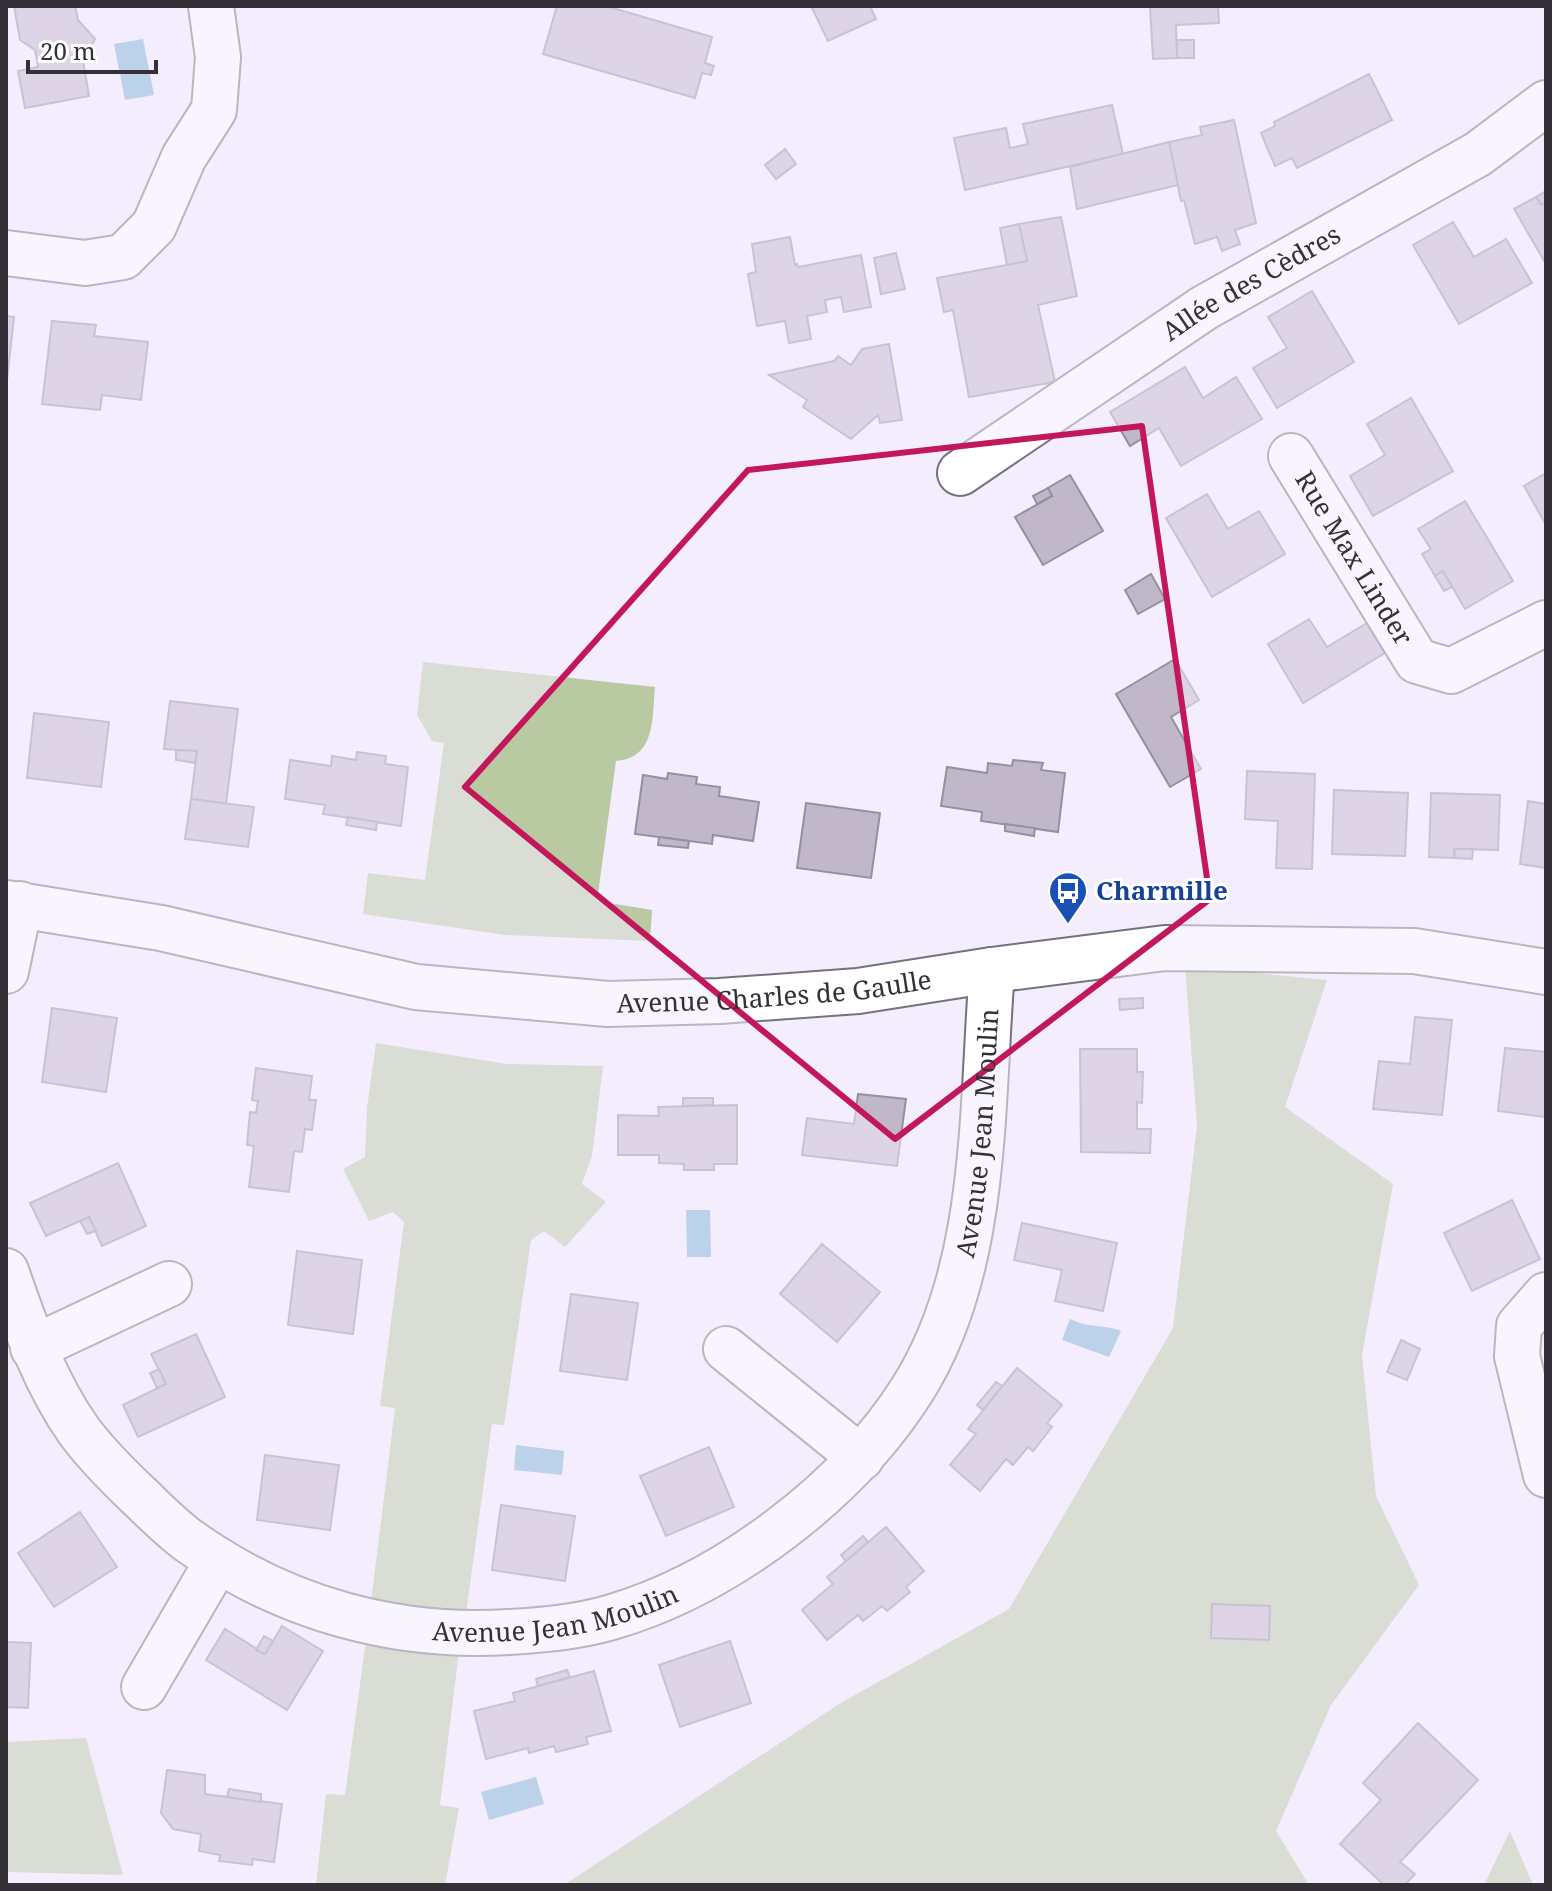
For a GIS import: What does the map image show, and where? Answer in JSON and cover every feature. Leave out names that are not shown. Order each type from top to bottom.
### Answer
[{"type":"street","points":[[6,253],[85,263],[123,257],[154,226],[184,157],[214,110],[218,57],[211,6]]},
{"type":"street","name":"Allée des Cèdres","points":[[960,473],[1204,308],[1478,154],[1546,103]]},
{"type":"street","name":"Rue Max Linder","points":[[1291,456],[1417,661],[1451,671],[1546,623]]},
{"type":"street","points":[[6,971],[13,904]]},
{"type":"street","name":"Avenue Charles de Gaulle","points":[[13,904],[161,928],[416,987],[608,1004],[720,1001],[858,991],[1165,948],[1414,951],[1546,972]]},
{"type":"street","name":"Avenue Jean Moulin","points":[[6,1271],[33,1348],[77,1429],[110,1468],[188,1541],[218,1560],[296,1598],[356,1620],[413,1631],[465,1633],[554,1629],[611,1618],[709,1578],[799,1515],[861,1458],[913,1389],[942,1331],[967,1244],[985,1110],[992,970]]},
{"type":"street","points":[[33,1348],[169,1284]]},
{"type":"street","points":[[1546,1295],[1519,1326],[1517,1356],[1546,1475]]},
{"type":"street","points":[[726,1349],[861,1458]]},
{"type":"street","points":[[144,1687],[218,1560]]},
{"type":"highlighted area","points":[[1142,426],[1210,899],[895,1139],[465,787],[748,470]]},
{"type":"green space","points":[[423,662],[655,687],[652,723],[645,744],[639,753],[616,761],[597,901],[652,910],[650,941],[505,935],[363,914],[368,873],[425,880],[444,743],[432,741],[417,715]]},
{"type":"green space","points":[[1185,966],[1327,980],[1285,1107],[1393,1184],[1362,1355],[1376,1496],[1419,1585],[1331,1705],[1276,1831],[1309,1885],[564,1885],[839,1704],[1009,1609],[1173,1328],[1197,1126]]},
{"type":"green space","points":[[376,1043],[507,1064],[603,1066],[592,1156],[582,1184],[606,1202],[565,1247],[544,1231],[531,1240],[504,1425],[492,1424],[465,1621],[370,1610],[395,1408],[380,1406],[404,1222],[393,1212],[369,1221],[343,1169],[365,1157],[367,1108]]},
{"type":"green space","points":[[367,1633],[460,1643],[440,1805],[459,1808],[445,1885],[316,1885],[326,1794],[345,1795]]},
{"type":"green space","points":[[86,1738],[123,1875],[6,1872],[6,1742]]},
{"type":"green space","points":[[1510,1831],[1533,1885],[1484,1885]]},
{"type":"water","points":[[143,39],[154,95],[125,100],[114,44]]},
{"type":"water","points":[[686,1210],[710,1210],[711,1257],[687,1257]]},
{"type":"water","points":[[1070,1319],[1121,1331],[1109,1357],[1062,1340]]},
{"type":"water","points":[[516,1445],[564,1451],[562,1475],[514,1470]]},
{"type":"water","points":[[536,1777],[544,1804],[489,1820],[481,1792]]},
{"type":"building","points":[[14,6],[75,6],[78,20],[95,39],[83,61],[89,96],[25,108],[18,71],[38,67],[35,50],[20,40]]},
{"type":"building","points":[[557,6],[606,6],[712,37],[705,63],[714,66],[711,75],[702,73],[695,98],[543,54]]},
{"type":"building","points":[[811,6],[870,6],[876,19],[828,41]]},
{"type":"building","points":[[1150,6],[1218,6],[1219,23],[1176,25],[1177,58],[1153,59]]},
{"type":"building","points":[[1177,40],[1194,40],[1194,58],[1177,58]]},
{"type":"building","points":[[1369,74],[1392,120],[1297,168],[1292,158],[1275,166],[1261,133],[1275,126],[1274,122]]},
{"type":"building","points":[[1112,105],[1123,154],[965,190],[954,138],[1006,128],[1010,148],[1028,144],[1023,124]]},
{"type":"building","points":[[1234,120],[1256,223],[1235,230],[1240,244],[1222,251],[1217,237],[1195,244],[1184,200],[1181,201],[1169,142],[1202,135],[1200,127]]},
{"type":"building","points":[[1169,142],[1178,185],[1077,209],[1070,167]]},
{"type":"building","points":[[785,149],[796,164],[776,179],[765,165]]},
{"type":"building","points":[[1546,191],[1546,202],[1541,205],[1536,197]]},
{"type":"building","points":[[1536,197],[1541,205],[1546,202],[1546,264],[1514,209]]},
{"type":"building","points":[[1061,217],[1077,296],[1038,305],[1055,382],[969,397],[953,310],[944,312],[937,278],[1027,261],[1019,224]]},
{"type":"building","points":[[1453,222],[1474,257],[1506,239],[1532,283],[1459,324],[1413,245]]},
{"type":"building","points":[[1019,224],[1027,261],[1007,265],[1000,228]]},
{"type":"building","points":[[790,237],[798,267],[861,255],[871,307],[844,312],[841,297],[825,300],[827,312],[807,316],[811,339],[789,343],[785,321],[757,326],[748,274],[756,272],[752,244]]},
{"type":"building","points":[[896,253],[905,289],[881,294],[874,258]]},
{"type":"building","points":[[1312,291],[1354,362],[1277,408],[1253,368],[1287,348],[1268,317]]},
{"type":"building","points":[[6,316],[14,317],[7,380],[6,380]]},
{"type":"building","points":[[52,321],[96,325],[94,336],[148,342],[141,400],[102,395],[100,410],[42,404]]},
{"type":"building","points":[[889,344],[902,420],[880,423],[878,415],[851,439],[803,407],[807,400],[769,375],[834,361],[838,356],[851,365],[862,349]]},
{"type":"building","points":[[1185,367],[1203,398],[1236,377],[1262,419],[1181,466],[1159,428],[1130,446],[1110,412]]},
{"type":"building","points":[[1411,398],[1453,471],[1373,516],[1350,476],[1385,455],[1367,424]]},
{"type":"building","points":[[1546,473],[1546,525],[1524,486]]},
{"type":"building","points":[[1070,475],[1103,531],[1043,565],[1015,517],[1052,496],[1048,488]]},
{"type":"building","points":[[1048,488],[1052,496],[1037,504],[1033,496]]},
{"type":"building","points":[[1207,494],[1228,529],[1259,511],[1285,554],[1212,597],[1166,518]]},
{"type":"building","points":[[1465,501],[1513,581],[1465,609],[1443,571],[1435,576],[1422,554],[1431,549],[1418,529]]},
{"type":"building","points":[[1443,571],[1452,587],[1444,591],[1435,576]]},
{"type":"building","points":[[1151,574],[1165,599],[1138,614],[1125,590]]},
{"type":"building","points":[[1309,619],[1327,647],[1367,623],[1385,653],[1303,703],[1268,644]]},
{"type":"building","points":[[1175,659],[1199,700],[1171,717],[1201,769],[1170,787],[1116,694]]},
{"type":"building","points":[[170,701],[238,709],[226,804],[191,799],[197,751],[164,749]]},
{"type":"building","points":[[34,713],[109,722],[101,787],[27,778]]},
{"type":"building","points":[[176,750],[197,751],[195,763],[176,760]]},
{"type":"building","points":[[357,752],[386,756],[385,764],[408,767],[401,826],[323,814],[325,805],[285,799],[290,760],[331,766],[332,756],[356,760]]},
{"type":"building","points":[[1013,760],[1043,763],[1041,770],[1065,773],[1058,832],[981,821],[982,812],[941,806],[947,767],[987,773],[988,763],[1012,766]]},
{"type":"building","points":[[1247,771],[1315,774],[1312,869],[1276,868],[1278,821],[1245,819]]},
{"type":"building","points":[[668,773],[697,777],[696,784],[720,787],[719,796],[759,802],[753,841],[713,835],[712,844],[635,834],[643,775],[667,779]]},
{"type":"building","points":[[1334,790],[1408,793],[1405,856],[1332,854]]},
{"type":"building","points":[[1431,793],[1500,795],[1498,850],[1454,849],[1455,858],[1429,857]]},
{"type":"building","points":[[191,799],[254,807],[248,847],[185,839]]},
{"type":"building","points":[[1528,801],[1546,804],[1546,868],[1520,864]]},
{"type":"building","points":[[806,803],[880,813],[871,878],[797,868]]},
{"type":"building","points":[[348,817],[377,822],[376,830],[346,825]]},
{"type":"building","points":[[1005,824],[1035,828],[1034,836],[1005,831]]},
{"type":"building","points":[[659,837],[689,841],[688,848],[658,845]]},
{"type":"building","points":[[1454,849],[1473,849],[1472,859],[1455,858]]},
{"type":"building","points":[[1143,998],[1143,1008],[1120,1010],[1119,999]]},
{"type":"building","points":[[52,1008],[117,1018],[106,1092],[42,1082]]},
{"type":"building","points":[[1415,1017],[1452,1020],[1442,1115],[1373,1109],[1379,1061],[1410,1064]]},
{"type":"building","points":[[1505,1048],[1546,1052],[1546,1117],[1498,1111]]},
{"type":"building","points":[[1080,1049],[1137,1049],[1137,1072],[1143,1072],[1142,1103],[1137,1102],[1137,1129],[1151,1129],[1150,1153],[1081,1152]]},
{"type":"building","points":[[256,1068],[312,1076],[309,1100],[316,1100],[312,1130],[305,1129],[302,1152],[294,1151],[289,1192],[249,1187],[254,1146],[247,1145],[250,1112],[256,1113],[258,1101],[252,1100]]},
{"type":"building","points":[[858,1094],[906,1099],[897,1166],[802,1155],[807,1118],[854,1124]]},
{"type":"building","points":[[683,1098],[713,1098],[713,1105],[683,1106]]},
{"type":"building","points":[[737,1105],[737,1164],[714,1164],[714,1170],[684,1170],[684,1164],[659,1163],[659,1155],[618,1155],[618,1115],[659,1116],[658,1107]]},
{"type":"building","points":[[118,1163],[146,1226],[102,1246],[89,1217],[46,1236],[30,1203]]},
{"type":"building","points":[[1512,1200],[1540,1259],[1472,1291],[1444,1233]]},
{"type":"building","points":[[89,1217],[96,1231],[87,1234],[80,1221]]},
{"type":"building","points":[[1022,1223],[1117,1243],[1103,1311],[1055,1301],[1062,1270],[1014,1260]]},
{"type":"building","points":[[822,1244],[880,1292],[837,1342],[780,1294]]},
{"type":"building","points":[[297,1251],[362,1260],[353,1334],[288,1325]]},
{"type":"building","points":[[571,1294],[638,1303],[627,1380],[560,1371]]},
{"type":"building","points":[[196,1334],[225,1397],[138,1437],[123,1405],[166,1384],[151,1354]]},
{"type":"building","points":[[1401,1340],[1420,1349],[1407,1380],[1387,1372]]},
{"type":"building","points":[[1017,1368],[1062,1405],[1047,1423],[1052,1427],[1033,1451],[1028,1447],[1013,1465],[1006,1459],[980,1491],[950,1465],[976,1434],[968,1429]]},
{"type":"building","points":[[159,1369],[166,1384],[157,1388],[150,1373]]},
{"type":"building","points":[[996,1382],[1002,1386],[983,1410],[977,1405]]},
{"type":"building","points":[[709,1447],[734,1507],[666,1536],[640,1476]]},
{"type":"building","points":[[265,1455],[339,1465],[330,1530],[257,1520]]},
{"type":"building","points":[[501,1505],[575,1516],[565,1581],[492,1570]]},
{"type":"building","points":[[80,1512],[117,1567],[54,1607],[18,1553]]},
{"type":"building","points":[[886,1527],[924,1571],[906,1587],[910,1592],[887,1611],[882,1606],[863,1621],[858,1615],[827,1640],[802,1610],[833,1584],[827,1577]]},
{"type":"building","points":[[863,1536],[868,1542],[846,1561],[841,1555]]},
{"type":"building","points":[[1212,1604],[1270,1606],[1269,1640],[1211,1638]]},
{"type":"building","points":[[282,1626],[323,1651],[287,1710],[206,1660],[225,1629],[265,1654]]},
{"type":"building","points":[[264,1636],[273,1641],[265,1654],[256,1650]]},
{"type":"building","points":[[730,1641],[751,1703],[680,1727],[659,1665]]},
{"type":"building","points":[[6,1642],[31,1643],[28,1708],[6,1707]]},
{"type":"building","points":[[567,1670],[570,1677],[538,1686],[536,1679]]},
{"type":"building","points":[[594,1671],[611,1731],[586,1737],[588,1744],[556,1752],[554,1746],[529,1753],[528,1748],[486,1759],[474,1711],[515,1701],[513,1693]]},
{"type":"building","points":[[1418,1723],[1478,1780],[1400,1862],[1415,1874],[1405,1885],[1384,1885],[1340,1844],[1381,1800],[1363,1783]]},
{"type":"building","points":[[167,1770],[205,1775],[205,1794],[282,1804],[274,1862],[253,1859],[252,1865],[219,1861],[220,1855],[199,1851],[201,1834],[173,1829],[161,1813]]},
{"type":"building","points":[[229,1789],[261,1794],[261,1802],[227,1797]]},
{"type":"place","name":"Charmille","points":[[1068,925]]}]
